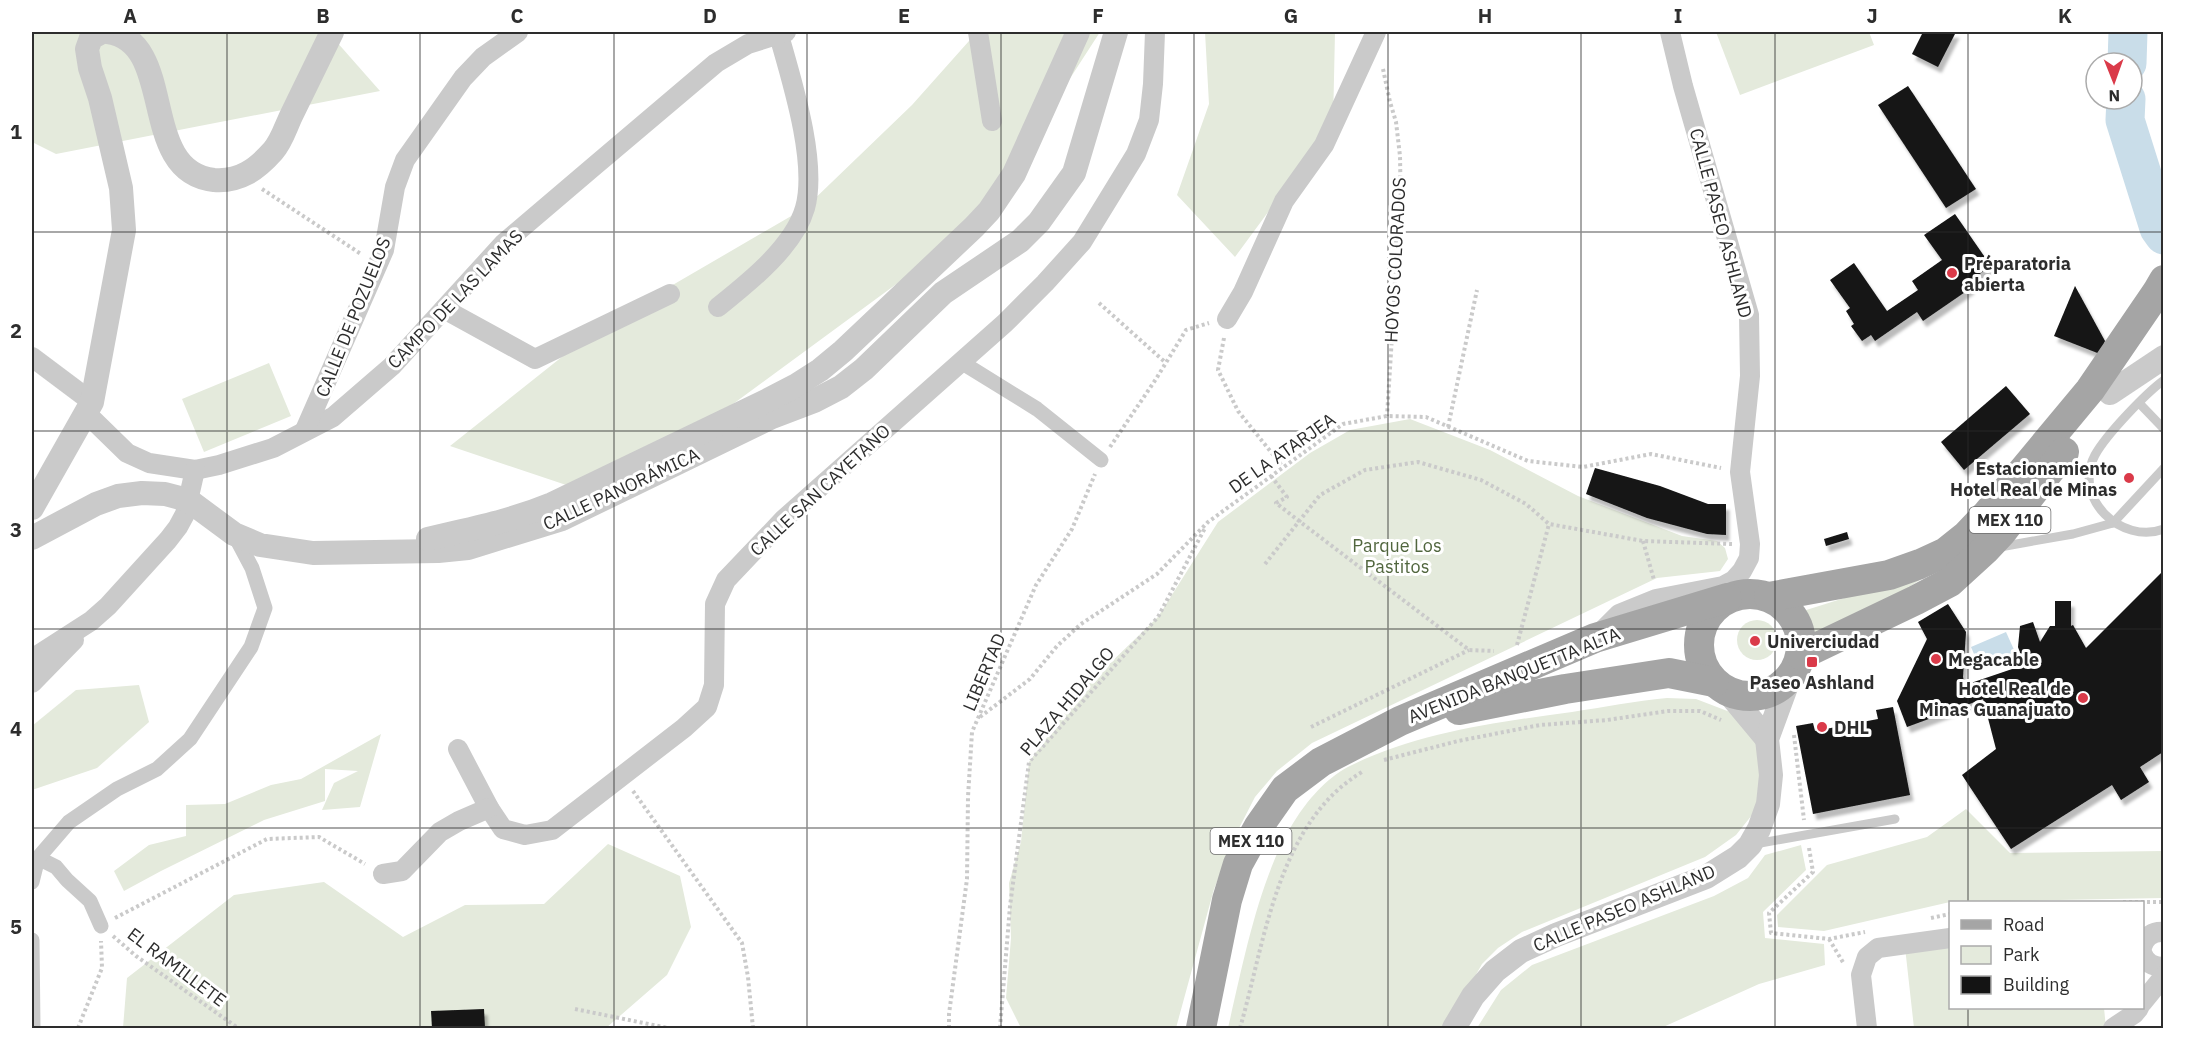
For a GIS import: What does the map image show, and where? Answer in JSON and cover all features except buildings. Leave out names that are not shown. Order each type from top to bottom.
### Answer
[{"type":"main road","name":"MEX 110","points":[[1720,687],[1744,696],[1760,695],[1776,689],[1795,667],[1950,582],[1985,550],[2110,393],[2161,297]]},
{"type":"main road","name":"MEX 110","points":[[1727,598],[1751,593],[1769,597],[1890,574],[1946,552],[1987,514],[2090,390],[2161,297]]},
{"type":"main road","points":[[1769,597],[1782,604],[1792,614],[1798,627],[1802,641],[1795,667]]},
{"type":"main road","points":[[1720,687],[1704,669],[1698,653],[1698,637],[1704,621],[1713,608],[1727,598]]},
{"type":"main road","name":"AVENIDA BANQUETTA ALTA","points":[[1400,721],[1595,638],[1727,598]]},
{"type":"main road","name":"AVENIDA BANQUETTA ALTA","points":[[1400,721],[1565,689],[1669,673],[1720,687]]},
{"type":"main road","name":"MEX 110","points":[[1201,1029],[1227,900],[1238,864],[1259,826],[1285,789],[1321,762],[1400,721]]},
{"type":"street","points":[[32,508],[90,408],[124,230],[121,188],[87,49],[95,33],[118,33],[134,45],[146,62],[171,151],[186,169],[203,179],[230,181],[254,170],[275,149],[332,32]]},
{"type":"street","name":"CALLE DE POZUELOS","points":[[305,430],[384,250],[395,187],[405,160],[463,78],[483,57],[518,32]]},
{"type":"street","points":[[718,308],[757,276],[795,229],[805,208],[808,156],[781,32]]},
{"type":"street","name":"CAMPO DE LAS LAMAS","points":[[195,470],[246,458],[273,448],[333,417],[392,366],[504,243],[716,63],[748,44],[781,32]]},
{"type":"street","points":[[978,32],[992,121]]},
{"type":"street","name":"CALLE PANORÁMICA","points":[[392,551],[430,538],[490,526],[552,504],[768,400],[820,370],[843,351],[989,211],[1014,174],[1078,32]]},
{"type":"street","name":"CALLE PANORÁMICA","points":[[392,551],[438,551],[468,548],[523,533],[562,519],[772,417],[814,401],[841,387],[864,369],[942,292],[1020,241],[1039,222],[1074,173],[1116,32]]},
{"type":"street","name":"CALLE SAN CAYETANO","points":[[458,750],[503,829],[525,835],[552,830],[684,728],[707,707],[714,685],[715,604],[726,580],[784,519],[1045,284],[1082,242],[1136,154],[1149,120],[1155,32]]},
{"type":"street","name":"CALLE PASEO ASHLAND","points":[[1595,638],[1618,614],[1656,599],[1723,586],[1734,580],[1749,558],[1750,544],[1740,471],[1750,376],[1749,315],[1683,86],[1670,32]]},
{"type":"street","points":[[1227,319],[1244,292],[1284,201],[1324,145],[1376,33]]},
{"type":"street","points":[[444,309],[535,359],[670,294]]},
{"type":"street","points":[[32,357],[90,408],[127,453],[149,463],[195,470],[185,514],[178,527],[108,606],[32,683]]},
{"type":"street","points":[[2110,393],[2163,357]]},
{"type":"street","points":[[961,362],[1037,409],[1101,460]]},
{"type":"street","points":[[32,538],[96,504],[118,496],[142,493],[165,494],[188,500],[234,534],[260,545],[313,553],[392,551]]},
{"type":"street","points":[[32,882],[38,858],[69,822],[117,789],[157,769],[190,739],[251,647],[265,608],[252,567],[234,534]]},
{"type":"street","points":[[32,659],[91,621]]},
{"type":"street","name":"CALLE PASEO ASHLAND","points":[[1454,1029],[1473,996],[1495,971],[1521,951],[1556,935],[1706,877],[1738,857],[1750,845],[1759,829],[1768,804],[1771,775],[1767,739],[1795,667]]},
{"type":"street","points":[[1720,687],[1767,739]]},
{"type":"street","points":[[383,874],[402,871],[440,832],[489,808]]},
{"type":"street","points":[[38,858],[56,867],[90,901],[101,926]]},
{"type":"street","points":[[1867,1029],[1861,975],[1867,957],[1878,948],[1949,938]]},
{"type":"street","points":[[32,940],[33,1029]]},
{"type":"street","points":[[2144,957],[2150,965],[2163,967]]},
{"type":"street","points":[[2144,1002],[2161,983]]},
{"type":"street","points":[[2113,1029],[2138,1009]]},
{"type":"lane","points":[[2163,380],[2150,390],[2100,448],[2094,456],[2090,471],[2090,486],[2095,503],[2106,518],[2131,531],[2145,533],[2163,529]]},
{"type":"lane","points":[[2139,403],[2163,429]]},
{"type":"lane","points":[[1985,550],[2073,534],[2113,523],[2163,468]]},
{"type":"lane","points":[[1750,845],[1896,819]]},
{"type":"path","name":"HOYOS COLORADOS","points":[[1376,33],[1396,122],[1400,156],[1401,213],[1394,254],[1395,289],[1387,416]]},
{"type":"path","points":[[242,175],[377,265]]},
{"type":"path","points":[[1448,427],[1477,290]]},
{"type":"path","points":[[1099,303],[1166,363]]},
{"type":"path","points":[[1227,319],[1218,370],[1238,411],[1283,467]]},
{"type":"path","name":"LIBERTAD","points":[[948,1029],[967,879],[972,732],[1036,585],[1072,529],[1101,460],[1186,330],[1227,319]]},
{"type":"path","name":"DE LA ATARJEA","points":[[978,718],[1029,679],[1081,624],[1157,574],[1208,522],[1342,424],[1387,416],[1426,417],[1528,461],[1582,467],[1651,454],[1740,471]]},
{"type":"path","points":[[1265,564],[1320,495],[1365,470],[1418,462],[1480,480],[1526,504],[1550,524],[1643,541],[1750,544]]},
{"type":"path","points":[[1271,476],[1287,497],[1276,503],[1469,650]]},
{"type":"path","name":"PLAZA HIDALGO","points":[[1000,1029],[1010,906],[1029,762],[1158,617],[1208,522]]},
{"type":"path","points":[[1515,652],[1550,524]]},
{"type":"path","points":[[1311,727],[1469,650],[1503,652]]},
{"type":"path","points":[[1379,762],[1496,732],[1540,725],[1619,719],[1668,711],[1700,711],[1728,726]]},
{"type":"path","points":[[1793,729],[1806,835],[1813,872],[1769,913],[1771,933],[1829,939]]},
{"type":"path","points":[[1240,1029],[1281,876],[1306,828],[1334,794],[1351,779],[1370,768]]},
{"type":"path","points":[[622,776],[742,943],[753,1029]]},
{"type":"path","points":[[78,1029],[102,968],[101,926],[267,839],[319,837],[383,874]]},
{"type":"path","points":[[2144,902],[2163,902]]},
{"type":"path","name":"EL RAMILLETE","points":[[101,926],[136,956],[238,1029]]},
{"type":"path","points":[[574,1009],[668,1029]]},
{"type":"green space","points":[[32,32],[328,32],[380,91],[56,154],[32,142]]},
{"type":"green space","points":[[977,32],[1100,32],[974,227],[605,498],[450,446],[597,329],[805,208],[912,105]]},
{"type":"green space","points":[[1205,32],[1335,32],[1333,124],[1235,257],[1177,195],[1209,104]]},
{"type":"green space","points":[[1716,32],[1869,32],[1874,45],[1740,95]]},
{"type":"green space","points":[[269,363],[291,416],[204,452],[182,399]]},
{"type":"green space","name":"Parque Los Pastitos","points":[[1410,419],[1490,450],[1578,496],[1682,536],[1717,541],[1725,548],[1728,559],[1720,571],[1657,578],[1312,743],[1277,771],[1255,797],[1236,834],[1214,889],[1176,1028],[1021,1028],[1006,998],[1011,938],[1009,883],[1021,842],[1029,762],[1080,692],[1158,617],[1218,522],[1310,453],[1350,430]]},
{"type":"green space","points":[[1917,575],[1920,580],[1880,606],[1808,636],[1800,612]]},
{"type":"green space","points":[[1757,620],[1771,626],[1777,640],[1771,654],[1757,660],[1743,654],[1737,640],[1743,626]]},
{"type":"green space","points":[[139,685],[149,722],[97,768],[32,790],[32,726],[76,690]]},
{"type":"green space","points":[[1667,698],[1696,699],[1730,712],[1759,746],[1765,771],[1756,810],[1736,835],[1705,857],[1522,932],[1498,948],[1482,964],[1446,1028],[1228,1028],[1254,919],[1273,864],[1284,839],[1302,809],[1321,787],[1336,775],[1378,754],[1432,736],[1516,720]]},
{"type":"green space","points":[[381,734],[360,807],[322,810],[334,783],[358,771],[325,769],[325,801],[264,820],[124,891],[114,871],[149,845],[186,836],[186,805],[225,804],[271,785],[301,779]]},
{"type":"green space","points":[[1966,809],[2010,853],[2163,851],[2163,898],[1949,901],[1824,931],[1778,927],[1777,915],[1827,865],[1927,837]]},
{"type":"green space","points":[[608,844],[680,876],[691,927],[667,975],[606,1028],[123,1028],[127,978],[234,895],[324,882],[403,937],[465,905],[544,904]]},
{"type":"green space","points":[[1801,845],[1806,870],[1763,912],[1765,938],[1824,944],[1825,965],[1759,984],[1661,1028],[1477,1028],[1501,990],[1532,965],[1714,896],[1748,878],[1765,855]]},
{"type":"green space","points":[[1949,942],[1949,1009],[2104,1009],[2106,1028],[1914,1028],[1905,947]]},
{"type":"water","points":[[2006,632],[2015,652],[1980,668],[1971,647]]},
{"type":"waterway","points":[[2127,51],[2128,32]]},
{"type":"waterway","points":[[2125,111],[2125,120],[2159,228],[2164,235]]},
{"type":"place","name":"Préparatoria abierta","points":[[1952,273]]},
{"type":"place","name":"Estacionamiento Hotel Real de Minas","points":[[2129,478]]},
{"type":"place","name":"Univerciudad","points":[[1755,641]]},
{"type":"place","name":"Megacable","points":[[1936,659]]},
{"type":"place","name":"Paseo Ashland","points":[[1812,662]]},
{"type":"place","name":"Hotel Real de Minas Guanajuato","points":[[2083,698]]},
{"type":"place","name":"DHL","points":[[1822,727]]}]
